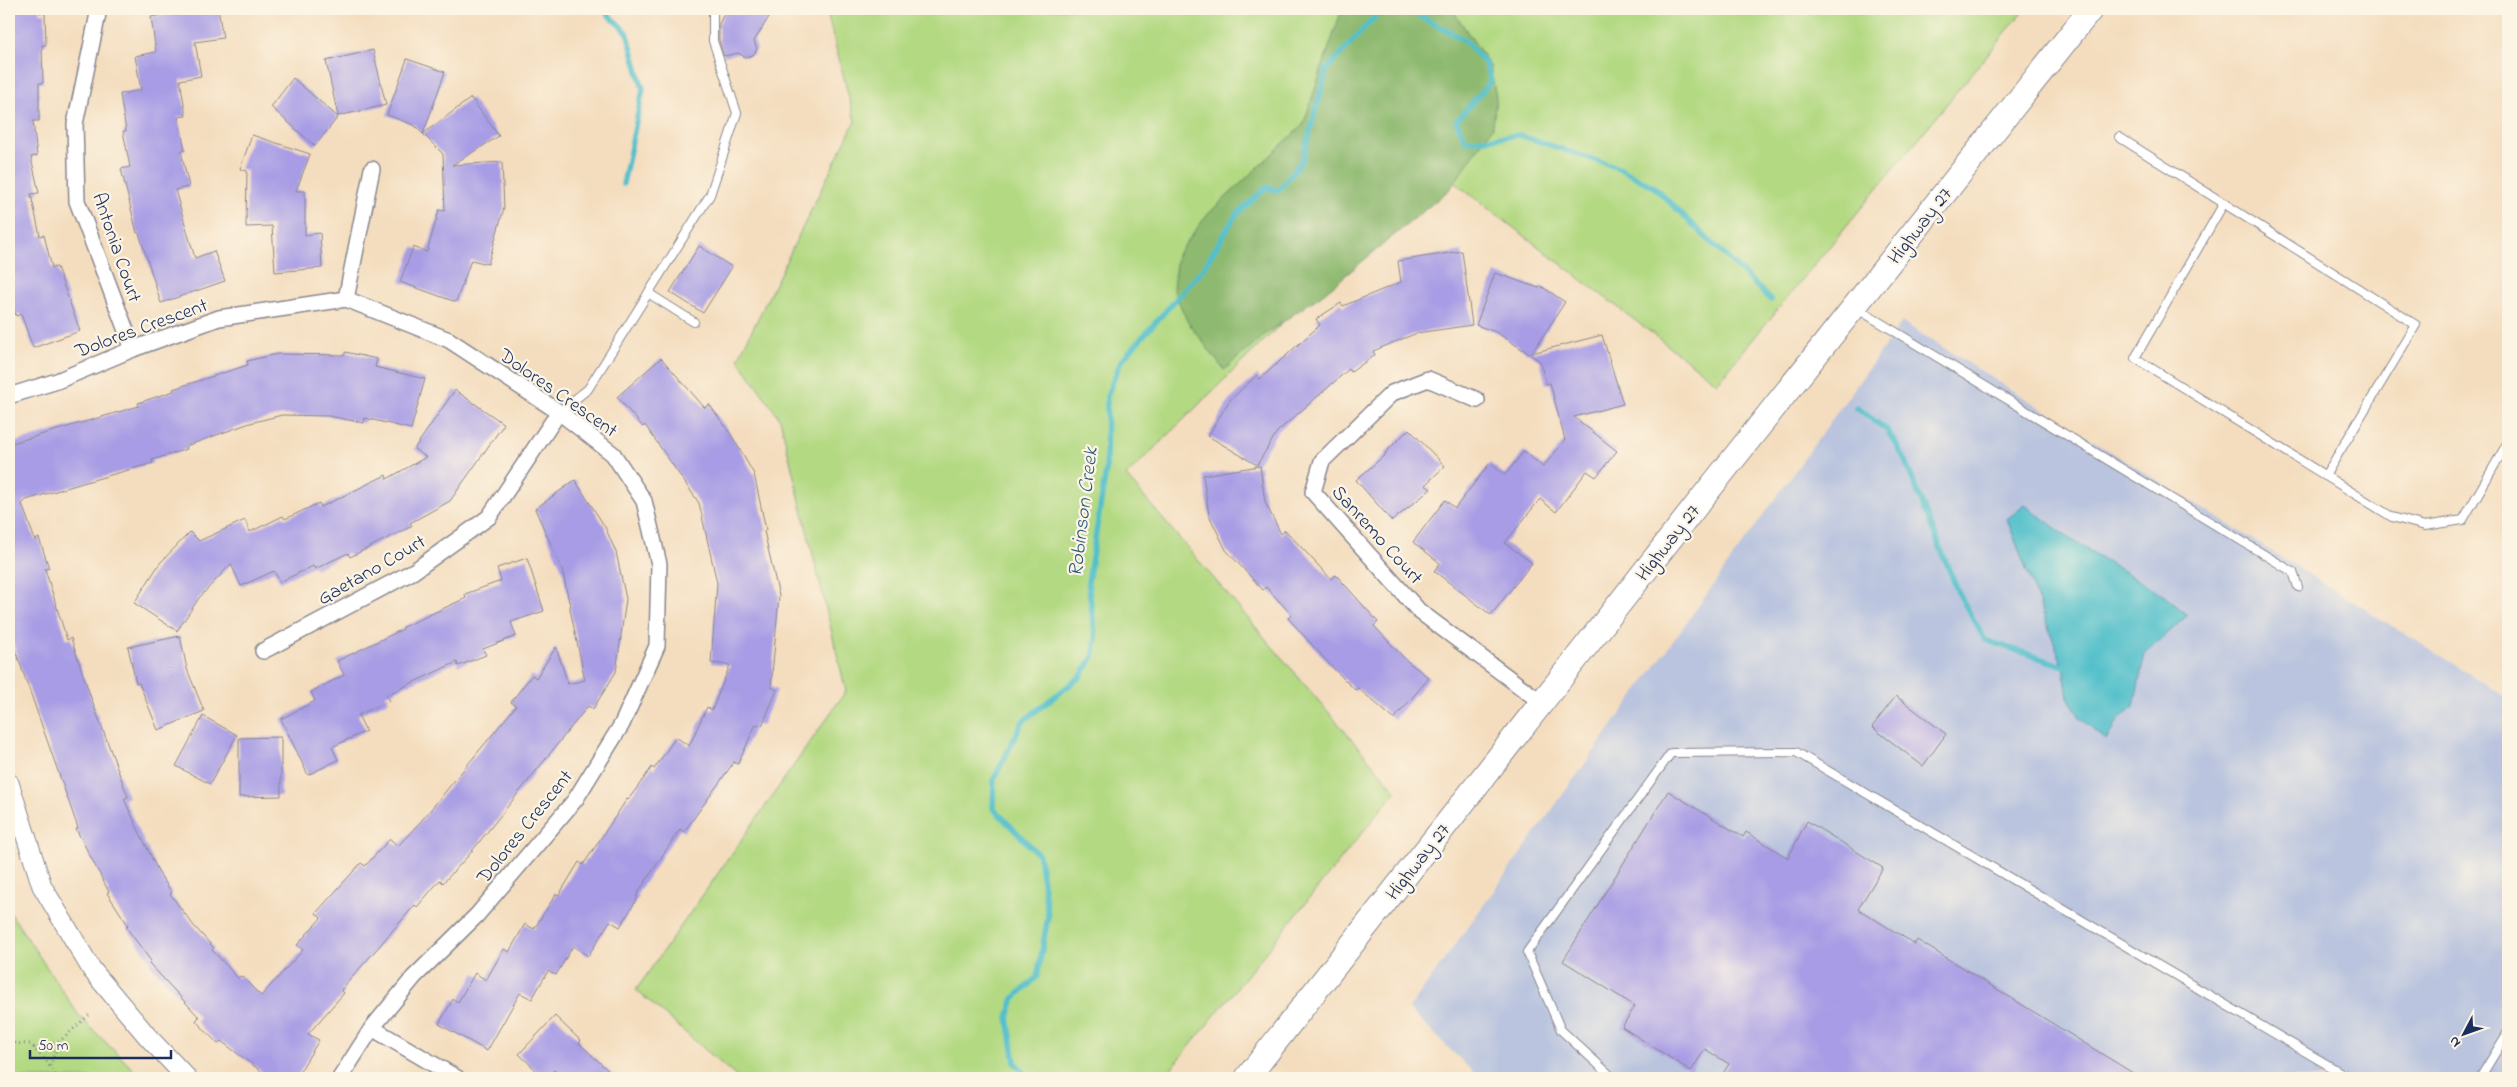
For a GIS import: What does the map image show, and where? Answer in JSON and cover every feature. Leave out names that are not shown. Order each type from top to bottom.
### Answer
[{"type":"main road","name":"Highway 27","points":[[1247,1078],[1541,702],[2091,9]]},
{"type":"street","name":"Antonia Court","points":[[99,9],[74,124],[77,201],[133,349]]},
{"type":"street","points":[[346,299],[372,169]]},
{"type":"street","name":"Dolores Crescent","points":[[9,396],[57,380],[133,349],[219,318],[346,299],[450,340],[559,412],[613,454],[644,501],[659,564],[657,646],[622,724],[574,800],[477,915],[414,977],[372,1028],[340,1078]]},
{"type":"street","name":"Sanremo Court","points":[[1477,400],[1428,379],[1392,393],[1322,461],[1313,492],[1419,611],[1541,702]]},
{"type":"street","name":"Gaetano Court","points":[[263,651],[414,571],[489,517],[559,412]]},
{"type":"street","points":[[9,783],[42,886],[92,970],[148,1038],[187,1078]]},
{"type":"street","points":[[372,1028],[457,1078]]},
{"type":"lane","points":[[559,412],[588,389],[710,195],[737,113],[713,40],[712,9]]},
{"type":"lane","points":[[2119,137],[2416,325],[2325,476]]},
{"type":"lane","points":[[2224,203],[2136,358],[2392,517],[2425,526],[2463,520],[2508,442]]},
{"type":"lane","points":[[648,293],[694,322]]},
{"type":"lane","points":[[1855,307],[2293,572],[2298,587]]},
{"type":"lane","points":[[1613,1078],[1561,1030],[1527,952],[1671,753],[1796,752],[2350,1078]]},
{"type":"lane","points":[[2480,1078],[2508,1032]]},
{"type":"path","points":[[34,1048],[59,1042],[90,1015]]},
{"type":"path","points":[[50,1067],[59,1042]]},
{"type":"path","points":[[9,1043],[30,1044],[57,1078]]},
{"type":"shaded area","points":[[1902,322],[2508,698],[2508,1078],[1479,1078],[1409,1009]]},
{"type":"green space","points":[[826,9],[2025,9],[1717,383],[1438,170],[1126,476],[1396,791],[1164,1078],[738,1078],[636,990],[846,691],[780,419],[738,359],[855,121]]},
{"type":"green space","points":[[1342,9],[1452,9],[1490,66],[1496,97],[1493,127],[1450,189],[1323,294],[1265,334],[1224,370],[1187,321],[1173,288],[1177,255],[1207,215],[1303,125]]},
{"type":"green space","points":[[11,914],[80,1017],[142,1078],[9,1078],[9,915]]},
{"type":"water","points":[[2025,505],[2070,539],[2163,595],[2188,615],[2145,654],[2134,706],[2120,718],[2106,740],[2081,719],[2068,697],[2063,666],[2007,519]]},
{"type":"building","points":[[9,9],[40,9],[40,13],[45,13],[46,45],[42,45],[43,83],[39,83],[39,121],[33,121],[37,156],[31,157],[39,193],[31,194],[40,236],[44,235],[52,268],[57,267],[80,331],[33,348],[21,314],[16,316],[9,295]]},
{"type":"building","points":[[161,9],[218,9],[223,38],[195,42],[201,76],[180,80],[186,116],[178,117],[185,150],[181,151],[189,187],[175,190],[195,258],[214,251],[225,281],[161,303],[139,233],[137,233],[121,169],[130,167],[123,131],[126,131],[120,94],[141,90],[135,56],[156,52],[151,17],[162,15]]},
{"type":"building","points":[[726,9],[774,9],[754,41],[757,49],[753,55],[745,57],[738,53],[724,56],[719,40],[719,24]]},
{"type":"building","points":[[373,50],[386,105],[338,116],[326,61]]},
{"type":"building","points":[[407,59],[445,72],[423,134],[414,125],[387,115]]},
{"type":"building","points":[[293,78],[338,117],[315,146],[271,107]]},
{"type":"building","points":[[471,98],[499,136],[452,165],[502,162],[504,208],[488,264],[471,260],[456,302],[400,282],[413,247],[427,252],[439,210],[445,211],[443,154],[423,134]]},
{"type":"building","points":[[252,135],[310,154],[296,191],[305,191],[305,235],[320,233],[322,268],[275,272],[272,226],[246,227],[247,171],[240,169]]},
{"type":"building","points":[[699,246],[732,267],[703,313],[670,292]]},
{"type":"building","points":[[1462,251],[1472,325],[1417,333],[1373,351],[1375,355],[1351,372],[1349,369],[1277,432],[1257,465],[1208,436],[1229,401],[1257,375],[1260,379],[1320,325],[1316,319],[1341,303],[1343,306],[1401,282],[1398,261]]},
{"type":"building","points":[[1495,273],[1539,288],[1541,286],[1565,302],[1532,353],[1602,335],[1623,404],[1574,417],[1617,451],[1596,477],[1587,471],[1556,512],[1540,499],[1505,543],[1532,563],[1491,615],[1434,571],[1440,563],[1413,542],[1445,500],[1455,508],[1490,463],[1505,475],[1524,451],[1543,467],[1565,440],[1550,383],[1546,384],[1540,361],[1496,332],[1476,325]]},
{"type":"building","points":[[345,352],[377,359],[375,367],[425,379],[411,429],[365,418],[364,423],[329,416],[282,415],[250,423],[186,446],[187,449],[152,460],[153,463],[26,500],[22,504],[35,540],[39,538],[49,568],[45,569],[67,640],[71,638],[128,797],[124,799],[159,873],[172,893],[170,894],[194,926],[214,948],[212,950],[238,978],[241,976],[261,996],[303,950],[297,945],[321,918],[316,913],[361,863],[365,866],[390,839],[398,846],[422,820],[516,706],[511,702],[532,675],[536,678],[556,647],[568,684],[585,680],[570,609],[571,601],[569,602],[562,569],[535,509],[575,480],[605,527],[616,552],[626,599],[616,672],[593,709],[588,706],[468,856],[443,883],[440,880],[417,907],[415,905],[341,990],[344,993],[308,1034],[319,1040],[296,1078],[270,1078],[221,1041],[218,1044],[196,1021],[199,1017],[149,963],[151,961],[126,927],[128,925],[107,893],[109,892],[76,829],[78,828],[9,632],[9,444],[139,406],[138,403],[174,391],[173,389],[248,365],[247,361],[277,354],[345,355]]},
{"type":"building","points":[[661,358],[705,408],[709,404],[730,433],[754,474],[766,530],[764,531],[779,596],[771,687],[777,690],[762,726],[756,724],[738,764],[734,762],[684,832],[680,829],[636,896],[638,897],[620,927],[610,921],[588,956],[573,946],[556,975],[548,971],[532,999],[520,993],[487,1051],[439,1024],[453,999],[458,1002],[475,973],[486,980],[504,949],[509,952],[525,924],[534,929],[556,894],[559,895],[579,862],[583,865],[627,799],[652,767],[654,769],[676,737],[689,746],[707,707],[712,710],[730,665],[711,663],[717,583],[699,503],[645,425],[643,427],[617,397]]},
{"type":"building","points":[[455,390],[504,424],[450,501],[410,523],[412,526],[350,557],[348,553],[315,569],[313,566],[280,582],[274,571],[241,586],[231,564],[199,598],[177,631],[134,603],[160,563],[190,532],[199,541],[245,520],[250,532],[283,516],[285,519],[319,503],[321,507],[386,475],[387,479],[426,457],[414,449]]},
{"type":"building","points":[[1409,429],[1445,466],[1425,485],[1431,489],[1392,521],[1356,480],[1386,454]]},
{"type":"building","points":[[1260,466],[1265,502],[1281,534],[1285,530],[1331,579],[1336,575],[1378,622],[1374,626],[1406,660],[1429,678],[1394,719],[1358,688],[1355,690],[1331,666],[1288,618],[1292,615],[1266,587],[1263,590],[1226,550],[1209,515],[1203,475]]},
{"type":"building","points":[[527,558],[544,611],[511,622],[516,636],[483,649],[486,655],[458,666],[457,662],[386,695],[389,701],[358,715],[366,731],[332,747],[338,760],[308,775],[281,719],[315,701],[311,692],[344,675],[337,661],[403,629],[403,627],[466,598],[465,594],[501,581],[497,568]]},
{"type":"building","points":[[180,636],[187,669],[204,711],[158,730],[139,683],[136,683],[128,647]]},
{"type":"building","points":[[1896,696],[1946,734],[1923,766],[1872,727]]},
{"type":"building","points":[[203,716],[237,735],[210,784],[176,766]]},
{"type":"building","points":[[281,737],[281,796],[239,797],[239,738]]},
{"type":"building","points":[[1668,791],[1743,837],[1746,832],[1788,858],[1807,821],[1883,868],[1858,909],[1915,944],[1917,940],[2141,1078],[1720,1078],[1729,1064],[1705,1049],[1691,1071],[1622,1027],[1635,1006],[1563,961]]},
{"type":"building","points":[[555,1016],[581,1041],[579,1043],[616,1078],[563,1078],[554,1070],[544,1078],[519,1054]]},
{"type":"waterway","points":[[602,9],[627,32],[643,89],[623,184]]},
{"type":"waterway","name":"Robinson Creek","points":[[1029,1078],[1015,1063],[1008,1017],[1014,998],[1037,977],[1048,916],[1039,855],[993,808],[994,779],[1023,721],[1081,676],[1093,657],[1096,640],[1088,582],[1106,471],[1107,396],[1121,361],[1203,269],[1235,216],[1267,187],[1278,191],[1302,160],[1327,69],[1382,9]]},
{"type":"waterway","points":[[1407,9],[1464,40],[1485,63],[1491,81],[1456,121],[1466,141],[1519,135],[1619,168],[1654,187],[1771,300]]},
{"type":"waterway","points":[[1857,408],[1887,430],[1903,456],[1959,594],[1985,640],[2064,666]]}]
